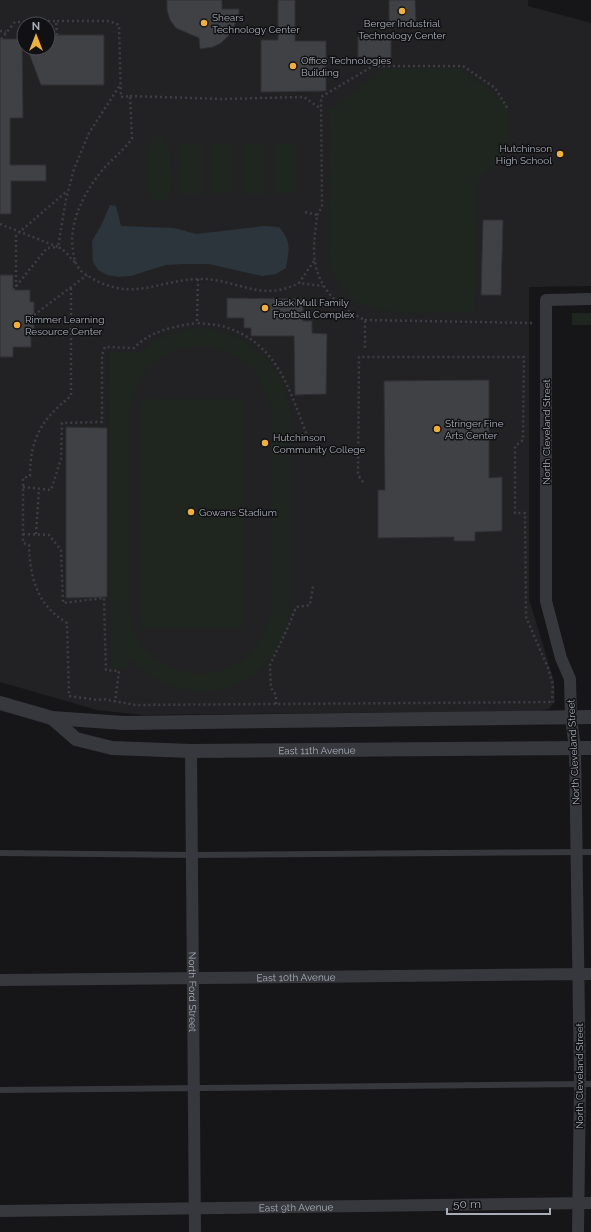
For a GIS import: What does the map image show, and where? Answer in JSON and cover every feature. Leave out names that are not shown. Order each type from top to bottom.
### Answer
[{"type":"street","name":"North Cleveland Street","points":[[578,1232],[577,1203],[586,1084],[579,974],[575,748],[571,718],[570,678],[561,658],[546,601],[546,300],[591,299]]},
{"type":"street","name":"East 11th Avenue","points":[[0,703],[52,718],[124,723],[591,717]]},
{"type":"street","name":"East 11th Avenue","points":[[52,718],[76,739],[112,748],[191,751],[591,748]]},
{"type":"street","name":"North Ford Street","points":[[191,751],[195,1232]]},
{"type":"street","name":"East 10th Avenue","points":[[0,980],[591,974]]},
{"type":"street","name":"East 9th Avenue","points":[[0,1211],[591,1203]]},
{"type":"lane","points":[[0,853],[192,855],[591,852]]},
{"type":"lane","points":[[0,1090],[586,1084]]},
{"type":"path","points":[[57,35],[56,21],[109,21],[119,25],[120,98],[130,96],[223,99],[304,97],[322,109]]},
{"type":"path","points":[[0,39],[16,22]]},
{"type":"path","points":[[0,32],[7,32]]},
{"type":"path","points":[[508,109],[495,88],[463,66],[374,66],[321,97],[322,207],[317,215],[314,261],[323,286],[331,298],[343,308],[365,320],[546,323]]},
{"type":"path","points":[[58,247],[68,191],[74,169],[89,133],[120,85]]},
{"type":"path","points":[[75,262],[72,237],[78,211],[86,195],[106,166],[132,139],[130,96]]},
{"type":"path","points":[[16,287],[16,235],[68,191]]},
{"type":"path","points":[[305,212],[317,215]]},
{"type":"path","points":[[0,224],[66,250],[70,259],[75,262],[81,271],[104,284],[122,289],[133,289],[198,279],[218,280],[258,291],[289,288],[299,283],[314,261]]},
{"type":"path","points":[[13,290],[47,248],[58,247]]},
{"type":"path","points":[[34,315],[87,275]]},
{"type":"path","points":[[197,323],[198,279]]},
{"type":"path","points":[[299,283],[323,286]]},
{"type":"path","points":[[70,288],[71,396],[48,417],[35,440],[30,457],[30,476],[23,478],[23,543],[29,545],[30,568],[36,587],[44,603],[56,616],[68,623],[69,696],[98,700],[103,699],[135,705],[553,702],[553,685],[548,668],[526,617],[525,513],[515,513],[515,446],[523,440],[524,357],[359,357],[358,475],[363,482]]},
{"type":"path","points":[[365,320],[365,348]]},
{"type":"path","points":[[23,488],[51,490],[61,459],[62,423],[102,422],[102,355],[105,347],[134,348],[140,343],[161,332],[174,327],[197,323],[224,326],[259,345],[280,369],[309,440]]},
{"type":"path","points":[[36,534],[39,489]]},
{"type":"path","points":[[23,534],[49,534],[61,550],[63,603],[104,598],[106,670],[119,671],[115,702]]},
{"type":"path","points":[[276,704],[276,695],[271,688],[270,665],[296,607],[310,606],[313,586]]},
{"type":"shaded area","name":"Hutchinson Community College","points":[[0,0],[528,0],[528,6],[591,23],[591,286],[529,287],[529,599],[554,681],[555,701],[549,709],[539,711],[142,715],[97,710],[0,682]]},
{"type":"shaded area","points":[[460,68],[508,105],[509,149],[478,181],[474,312],[396,313],[355,303],[329,269],[330,110],[383,69]]},
{"type":"shaded area","points":[[153,137],[166,137],[166,145],[170,145],[171,194],[166,194],[166,201],[153,201],[153,194],[148,194],[148,145],[153,145]]},
{"type":"shaded area","points":[[179,144],[202,144],[202,194],[179,194]]},
{"type":"shaded area","points":[[211,144],[233,144],[233,193],[211,193]]},
{"type":"shaded area","points":[[243,144],[265,144],[265,194],[243,194]]},
{"type":"shaded area","points":[[274,144],[296,144],[296,193],[274,193]]},
{"type":"shaded area","points":[[110,205],[116,206],[121,226],[174,228],[196,234],[264,226],[279,227],[288,242],[286,268],[276,274],[262,276],[209,264],[183,264],[166,265],[131,276],[118,277],[107,275],[98,270],[93,262],[92,241],[101,226]]},
{"type":"shaded area","points":[[572,313],[591,313],[591,325],[572,325]]},
{"type":"shaded area","points":[[200,328],[218,331],[234,336],[248,343],[260,352],[279,376],[290,409],[290,603],[284,633],[271,658],[253,676],[230,687],[204,691],[178,688],[152,677],[129,657],[128,669],[111,668],[109,352],[141,352],[161,338]],"holes":[[[191,346],[208,346],[228,351],[245,362],[259,376],[271,408],[272,603],[262,635],[245,657],[222,670],[197,673],[172,668],[150,654],[135,632],[129,602],[129,420],[134,395],[139,384],[145,373],[162,357],[173,351]]]},
{"type":"shaded area","points":[[141,399],[244,399],[244,628],[141,628]]},
{"type":"building","name":"Shears Technology Center","points":[[167,0],[222,0],[222,9],[239,9],[239,17],[229,35],[221,43],[213,47],[200,49],[199,38],[176,28],[170,20],[167,10]]},
{"type":"building","name":"Office Technologies Building","points":[[278,0],[295,0],[295,41],[326,41],[326,91],[261,92],[261,40],[278,40]]},
{"type":"building","name":"Berger Industrial Technology Center","points":[[389,0],[415,0],[416,22],[389,22]]},
{"type":"building","points":[[56,35],[104,35],[104,85],[41,85],[30,56],[56,56]]},
{"type":"building","points":[[358,37],[391,38],[391,58],[358,57]]},
{"type":"building","points":[[0,39],[16,39],[16,56],[22,56],[23,118],[10,118],[10,165],[46,165],[46,181],[11,181],[11,214],[0,214]]},
{"type":"building","points":[[483,220],[503,220],[501,295],[481,295]]},
{"type":"building","name":"Rimmer Learning Resource Center","points":[[0,275],[13,275],[13,290],[30,290],[30,302],[34,302],[34,334],[31,334],[31,347],[13,347],[13,357],[0,357]]},
{"type":"building","points":[[227,298],[303,299],[303,321],[312,321],[312,333],[327,334],[326,394],[295,395],[294,336],[251,336],[251,328],[244,328],[244,318],[227,318]]},
{"type":"building","name":"Stringer Fine Arts Center","points":[[489,380],[489,478],[502,477],[502,531],[475,532],[475,541],[454,541],[454,537],[378,538],[378,490],[385,490],[384,381]]},
{"type":"building","points":[[66,427],[107,428],[107,597],[66,598]]},
{"type":"place","name":"Berger Industrial Technology Center","points":[[402,11]]},
{"type":"place","name":"Shears Technology Center","points":[[204,23]]},
{"type":"place","name":"Office Technologies Building","points":[[293,66]]},
{"type":"place","name":"Hutchinson High School","points":[[560,154]]},
{"type":"place","name":"Jack Mull Family Football Complex","points":[[265,308]]},
{"type":"place","name":"Rimmer Learning Resource Center","points":[[17,325]]},
{"type":"place","name":"Stringer Fine Arts Center","points":[[437,429]]},
{"type":"place","name":"Hutchinson Community College","points":[[265,443]]},
{"type":"place","name":"Gowans Stadium","points":[[191,512]]}]
